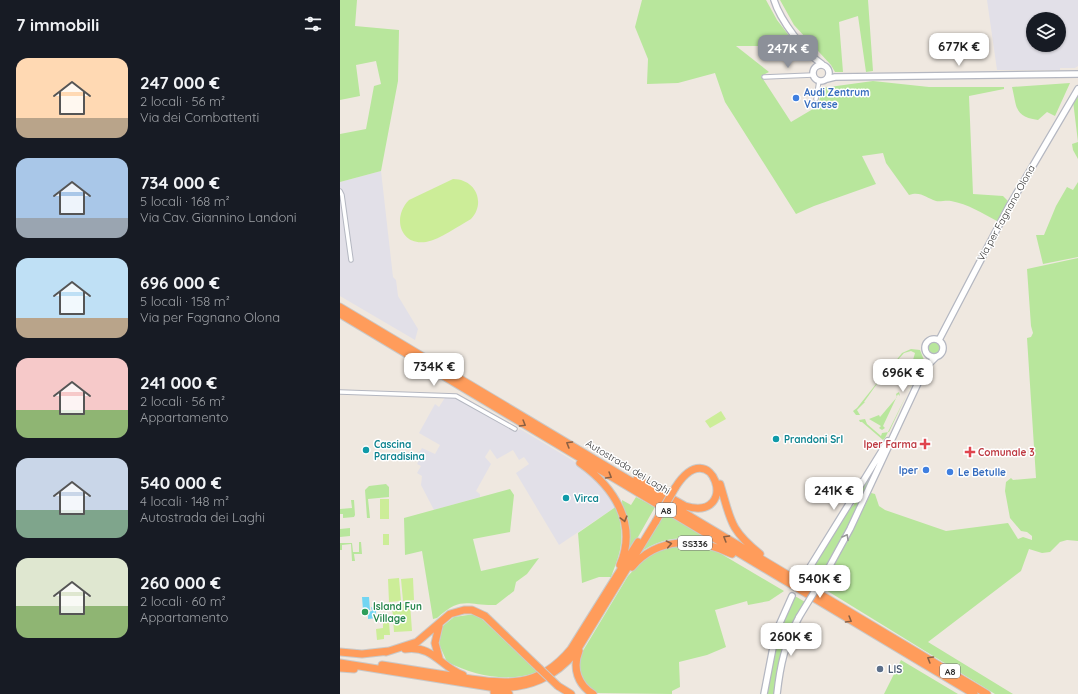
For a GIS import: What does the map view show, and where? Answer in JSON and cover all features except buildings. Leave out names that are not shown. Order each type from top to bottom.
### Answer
[{"type":"highway","name":"Autostrada dei Laghi","points":[[340,307],[603,464],[974,694]]},
{"type":"highway","name":"Autostrada dei Laghi","points":[[340,314],[552,441],[987,694]]},
{"type":"highway","points":[[552,441],[591,471],[605,484],[616,499],[625,519],[626,538],[623,554],[603,598]]},
{"type":"highway","points":[[603,464],[620,470],[685,506],[693,508],[706,506],[718,493],[718,487],[710,473],[700,469],[690,470],[673,487]]},
{"type":"highway","points":[[340,663],[490,687],[519,688],[542,680],[565,665],[585,638],[618,584],[680,473],[689,466],[700,465],[712,470],[719,480],[726,508],[735,529],[745,541],[782,575]]},
{"type":"highway","points":[[340,658],[497,683],[518,682],[535,678],[561,662],[571,649],[654,520]]},
{"type":"highway","name":"SS336","points":[[618,584],[645,554],[667,544],[684,542],[708,545],[726,551],[782,575]]},
{"type":"highway","points":[[386,652],[417,642],[439,625],[444,619],[455,612],[464,610],[478,612],[491,621],[558,686],[570,694]]},
{"type":"highway","points":[[439,625],[435,643],[439,659]]},
{"type":"highway","points":[[585,638],[577,656],[576,671],[582,685],[593,694]]},
{"type":"highway","points":[[340,651],[362,654],[418,648],[425,650],[454,671],[480,680]]},
{"type":"highway","points":[[340,668],[509,694]]},
{"type":"main road","points":[[774,0],[786,25],[813,56],[822,64],[827,66],[829,71],[839,77]]},
{"type":"main road","points":[[813,56],[813,75],[820,81],[839,77],[1078,74]]},
{"type":"main road","points":[[814,68],[822,64]]},
{"type":"main road","points":[[827,79],[829,71]]},
{"type":"main road","name":"Via per Fagnano Olona","points":[[939,340],[1027,175],[1078,89]]},
{"type":"main road","name":"Via per Fagnano Olona","points":[[926,353],[926,343],[931,340],[939,340]]},
{"type":"main road","name":"Via per Fagnano Olona","points":[[936,357],[941,354],[943,349],[939,340]]},
{"type":"main road","points":[[925,368],[926,353],[930,356],[936,357]]},
{"type":"main road","points":[[778,694],[780,670],[784,651],[799,617],[850,529],[925,368],[936,357]]},
{"type":"main road","points":[[805,576],[898,425]]},
{"type":"main road","points":[[764,694],[776,632],[792,596]]},
{"type":"street","points":[[764,77],[813,75]]},
{"type":"street","points":[[816,99],[820,81]]},
{"type":"street","points":[[340,191],[342,195],[351,260]]},
{"type":"street","points":[[340,392],[456,396],[515,429]]},
{"type":"shaded area","points":[[987,0],[1078,0],[1078,66],[1075,68],[1060,68],[1060,70],[997,70]]},
{"type":"shaded area","points":[[381,171],[393,277],[396,280],[398,296],[418,329],[415,340],[340,296],[340,182]]},
{"type":"shaded area","points":[[446,396],[457,398],[515,432],[520,429],[572,460],[596,478],[617,506],[559,545],[516,473],[529,464],[524,457],[519,460],[513,450],[497,459],[490,449],[485,457],[491,464],[476,491],[480,494],[480,497],[434,510],[421,485],[422,476],[417,473],[421,466],[417,464],[422,455],[419,453],[422,448],[435,454],[440,445],[419,433],[435,404],[439,407]]},
{"type":"green space","points":[[340,0],[357,0],[355,26],[399,30],[398,81],[381,171],[340,182],[340,134],[366,129],[374,86],[381,84],[376,61],[356,65],[360,96],[340,100]]},
{"type":"green space","points":[[642,0],[766,0],[777,20],[797,46],[736,46],[769,72],[761,76],[791,122],[818,106],[822,88],[873,81],[929,87],[1004,87],[1004,89],[969,96],[973,194],[1003,196],[1008,201],[997,221],[975,209],[957,202],[936,201],[917,194],[909,195],[886,163],[883,153],[862,156],[876,184],[796,214],[725,102],[715,73],[678,83],[647,84],[648,59],[635,27]]},
{"type":"green space","points":[[780,0],[868,0],[873,71],[866,72],[858,16],[839,22],[843,72],[835,72],[831,65],[794,25]]},
{"type":"green space","points":[[1070,83],[1055,116],[1047,112],[1038,120],[1030,119],[1021,114],[1018,110],[1012,87]]},
{"type":"green space","points":[[1078,95],[1078,142],[1073,101]]},
{"type":"green space","points":[[1078,142],[1078,159],[1073,150],[1072,144]]},
{"type":"green space","points":[[453,179],[468,183],[473,187],[476,193],[478,206],[471,219],[432,240],[417,242],[410,240],[401,229],[401,214],[404,207],[409,200]]},
{"type":"green space","points":[[1078,182],[1078,257],[1043,264],[1036,235],[1044,235],[1056,206],[1067,187],[1073,190]]},
{"type":"green space","points":[[1078,258],[1078,541],[1067,540],[1060,542],[1050,552],[1042,553],[1029,549],[1021,571],[928,642],[1013,694],[995,694],[821,587],[847,542],[871,493],[875,494],[879,506],[885,510],[946,531],[1008,523],[1018,539],[1023,537],[1032,540],[1032,536],[1027,532],[1021,531],[1010,518],[1005,491],[1006,482],[1011,478],[1013,480],[1036,478],[1027,338],[1031,337],[1033,333],[1031,326],[1027,269]]},
{"type":"green space","points":[[932,342],[936,342],[940,348],[936,354],[932,354],[928,350],[928,346]]},
{"type":"green space","points":[[911,349],[920,350],[924,360],[907,394],[916,375],[913,374],[912,371],[909,373],[908,371],[916,361],[913,360],[915,353],[911,351],[904,353],[887,372],[902,353]]},
{"type":"green space","points":[[884,374],[865,402],[857,410],[860,415],[856,415],[853,411]]},
{"type":"green space","points":[[907,394],[889,432],[888,432]]},
{"type":"green space","points":[[896,398],[883,426],[885,428],[882,430],[879,428],[881,426],[869,419],[879,415],[880,417]]},
{"type":"green space","points":[[721,411],[726,419],[710,428],[705,421]]},
{"type":"green space","points":[[865,419],[867,424],[881,436],[882,433],[888,432],[883,440],[859,420]]},
{"type":"green space","points":[[882,456],[847,531],[816,584],[806,577],[846,511],[854,505],[856,495]]},
{"type":"green space","points":[[386,484],[389,487],[389,497],[368,499],[370,518],[367,518],[365,490],[369,486]]},
{"type":"green space","points":[[510,489],[514,495],[510,532],[473,539],[481,571],[539,558],[527,574],[516,582],[514,591],[496,605],[459,604],[453,606],[437,618],[433,619],[422,551],[405,555],[404,518]]},
{"type":"green space","points":[[636,497],[655,507],[625,560],[622,500],[631,505]]},
{"type":"green space","points":[[380,499],[389,499],[389,519],[380,519]]},
{"type":"green space","points":[[351,500],[354,500],[355,515],[354,517],[343,518],[343,514],[340,514],[340,509],[352,508]]},
{"type":"green space","points":[[617,506],[621,526],[621,542],[618,558],[611,577],[599,577],[582,583],[578,533]]},
{"type":"green space","points":[[664,512],[713,542],[683,538],[666,540],[648,547],[639,553]]},
{"type":"green space","points":[[350,528],[350,536],[340,537],[340,529]]},
{"type":"green space","points":[[383,534],[389,534],[389,545],[383,545]]},
{"type":"green space","points":[[359,542],[361,542],[362,554],[354,554],[355,561],[352,561],[351,544],[342,545],[342,550],[340,550],[340,543],[352,543],[353,552],[359,552]]},
{"type":"green space","points":[[674,545],[702,547],[718,552],[784,591],[769,601],[748,605],[747,601],[715,610],[726,647],[707,655],[679,662],[680,687],[672,691],[672,694],[596,693],[587,688],[580,678],[578,659],[628,576],[653,552]]},
{"type":"green space","points":[[399,578],[401,601],[389,602],[388,579]]},
{"type":"green space","points":[[413,578],[414,600],[403,601],[401,579]]},
{"type":"green space","points":[[795,596],[805,602],[793,624],[784,646],[778,669],[775,694],[766,694],[780,631]]},
{"type":"green space","points":[[410,603],[412,631],[394,632],[392,605]]},
{"type":"green space","points":[[475,614],[538,672],[515,677],[492,676],[469,671],[447,662],[439,644],[443,626],[454,617]]},
{"type":"green space","points":[[383,622],[389,622],[390,635],[384,635],[384,639],[377,640],[376,629],[383,628]]},
{"type":"green space","points":[[901,660],[958,694],[884,694]]},
{"type":"water","points":[[362,597],[369,597],[370,610],[363,610]]},
{"type":"water","points":[[371,607],[376,610],[376,618],[368,619],[368,612],[372,611]]},
{"type":"place","name":"Audi Zentrum Varese","points":[[796,98]]},
{"type":"place","name":"Prandoni Srl","points":[[776,439]]},
{"type":"place","name":"Iper Farma","points":[[925,444]]},
{"type":"place","name":"Cascina Paradisina","points":[[366,450]]},
{"type":"place","name":"Comunale 3","points":[[970,452]]},
{"type":"place","name":"Iper","points":[[926,470]]},
{"type":"place","name":"Le Betulle","points":[[950,472]]},
{"type":"place","name":"Virca","points":[[566,498]]},
{"type":"place","name":"Island Fun Village","points":[[365,612]]},
{"type":"place","name":"LIS","points":[[880,669]]}]
